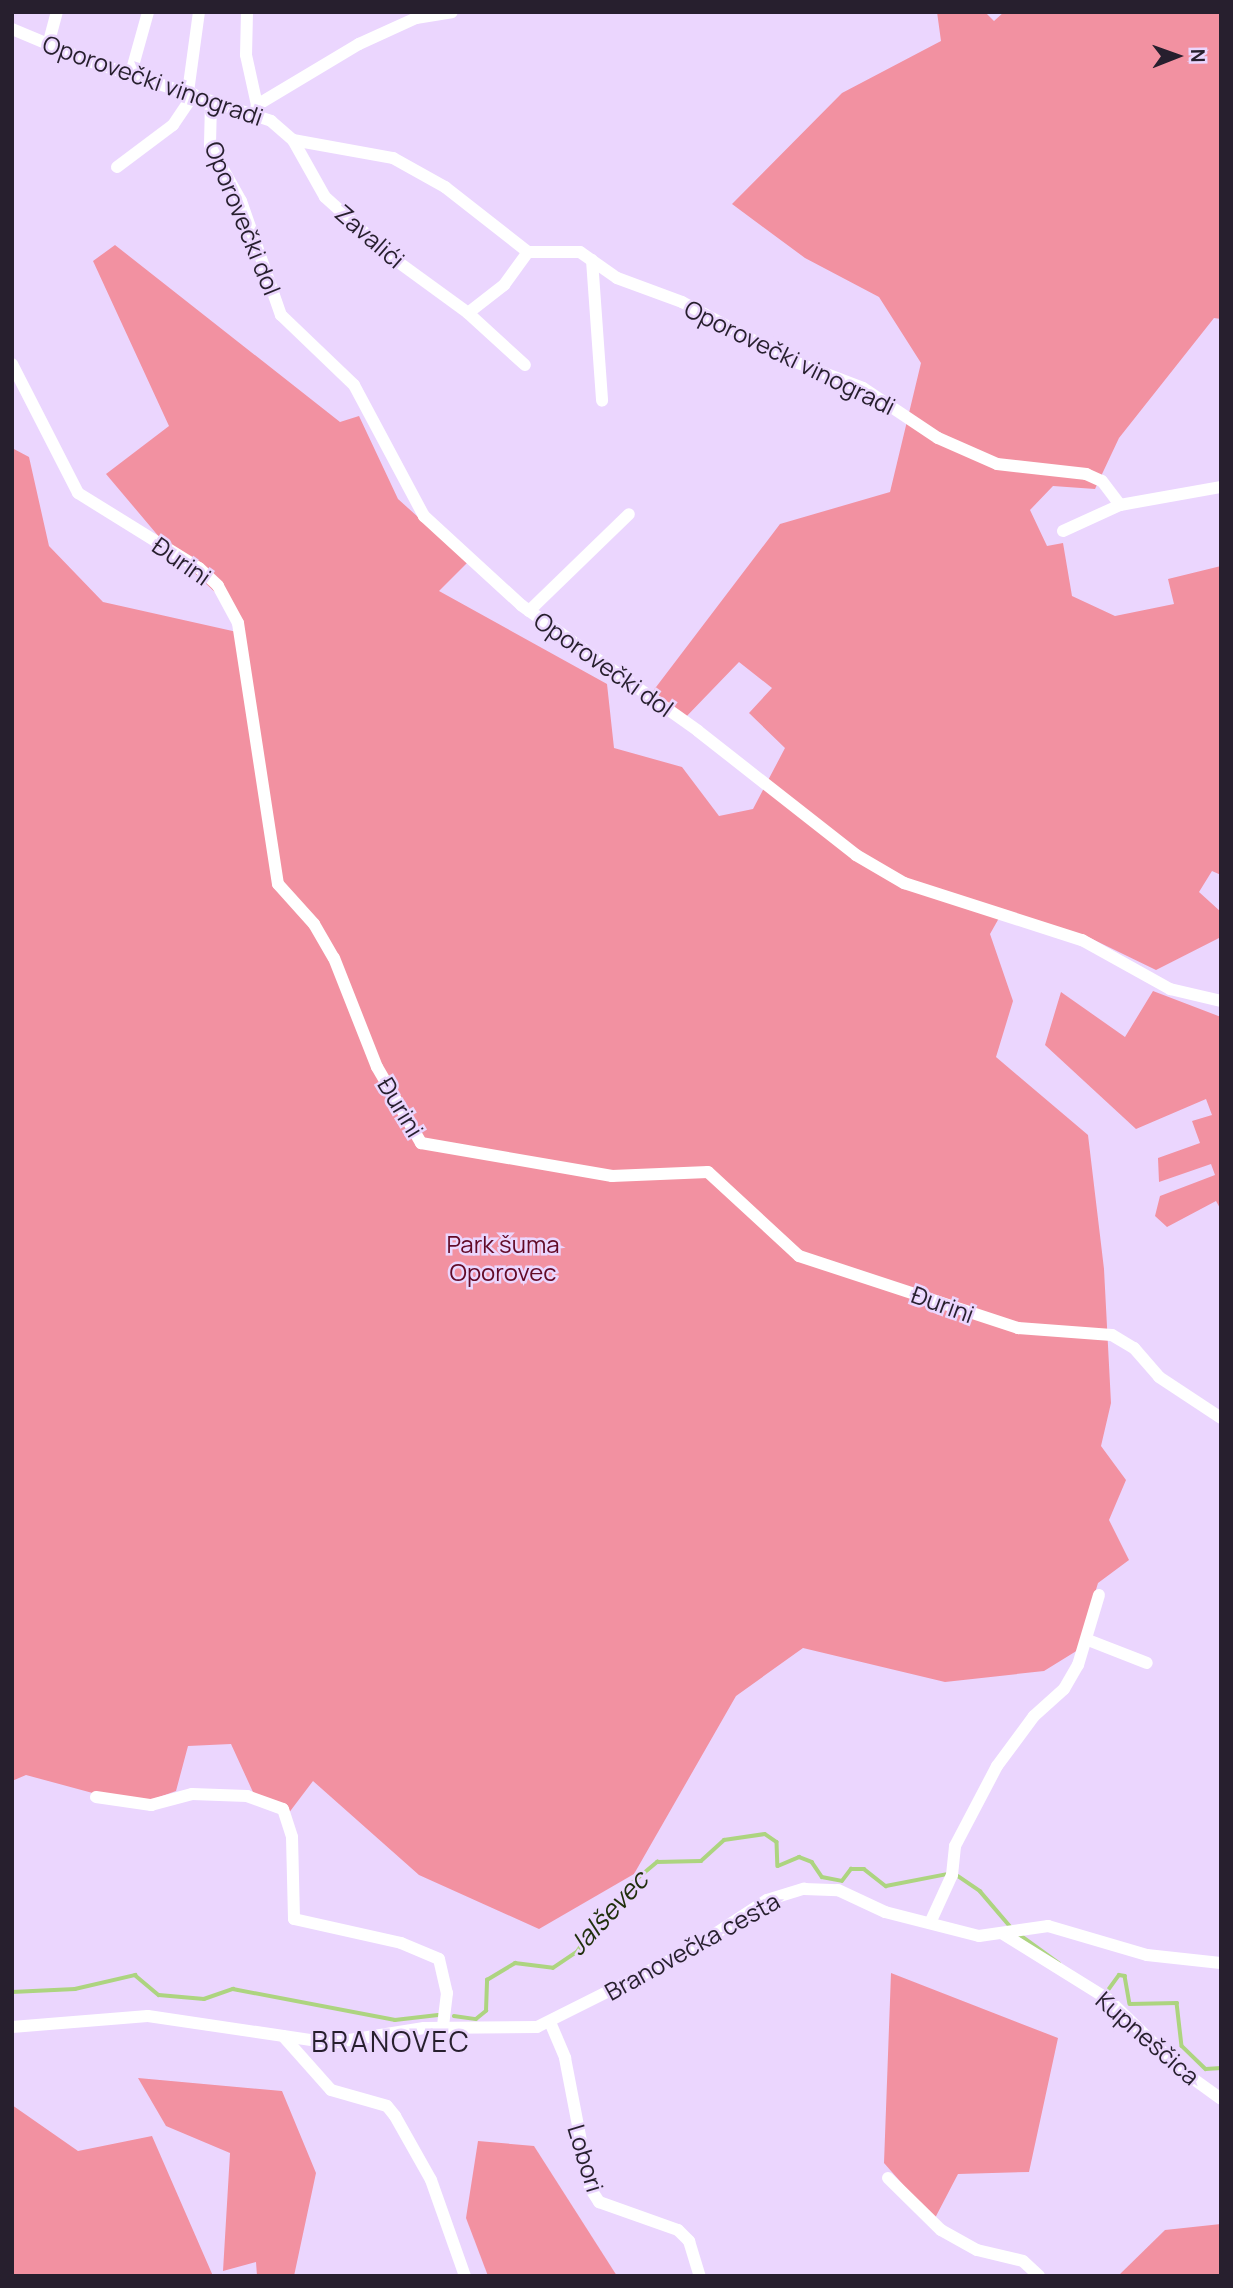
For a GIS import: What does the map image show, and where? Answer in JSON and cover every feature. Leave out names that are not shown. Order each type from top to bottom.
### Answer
[{"type":"street","points":[[48,45],[57,12]]},
{"type":"street","points":[[131,73],[148,12]]},
{"type":"street","points":[[117,167],[173,125],[191,93],[199,12]]},
{"type":"street","points":[[247,12],[246,55],[256,109],[359,44],[416,15],[452,12]]},
{"type":"street","name":"Oporovečki vinogradi","points":[[12,29],[48,45],[211,101],[256,109],[293,140],[393,158],[445,187],[528,252],[574,251],[617,278],[682,302],[790,360],[863,388],[965,452],[997,464],[1086,474],[1102,481],[1120,505]]},
{"type":"street","name":"Oporovečki dol","points":[[211,101],[210,146],[241,201],[281,315],[354,385],[424,516],[529,611],[698,731],[856,855],[904,883],[1082,940],[1170,989],[1221,1001]]},
{"type":"street","name":"Zavalići","points":[[293,140],[326,197],[394,259],[468,313],[525,365]]},
{"type":"street","points":[[468,313],[504,285],[528,252]]},
{"type":"street","points":[[592,260],[602,401]]},
{"type":"street","name":"Đurini","points":[[12,364],[78,493],[200,568],[219,586],[238,623],[278,884],[314,924],[334,958],[377,1067],[421,1143],[612,1176],[708,1172],[799,1255],[1018,1328],[1112,1335],[1134,1348],[1168,1384],[1221,1418]]},
{"type":"street","points":[[1063,531],[1120,505],[1221,487]]},
{"type":"street","points":[[529,611],[629,514]]},
{"type":"street","points":[[930,1923],[952,1875],[955,1846],[997,1766],[1034,1716],[1064,1689],[1088,1640],[1099,1595]]},
{"type":"street","points":[[1088,1640],[1147,1663]]},
{"type":"street","points":[[96,1797],[151,1805],[192,1794],[247,1796],[283,1809],[292,1837],[294,1919],[401,1943],[439,1959],[447,1993],[443,2028]]},
{"type":"street","name":"Branovečka cesta","points":[[12,2027],[148,2015],[330,2043],[443,2028],[520,2029],[550,2022],[689,1951],[766,1900],[804,1889],[838,1890],[885,1912],[979,1936],[1048,1926],[1147,1955],[1221,1963]]},
{"type":"street","name":"Kupneščica","points":[[1010,1932],[1108,1999],[1181,2070],[1221,2099]]},
{"type":"street","name":"Lobori","points":[[550,2022],[565,2058],[590,2188],[599,2202],[678,2230],[689,2241],[700,2276]]},
{"type":"street","points":[[282,2036],[331,2090],[387,2106],[395,2116],[430,2180],[464,2276]]},
{"type":"street","points":[[888,2178],[941,2230],[977,2250],[1023,2262],[1038,2276]]},
{"type":"green space","name":"Park šuma Oporovec","points":[[937,12],[985,12],[994,21],[1004,12],[1221,12],[1221,319],[1214,318],[1119,438],[1095,489],[1053,486],[1030,510],[1047,546],[1063,543],[1072,596],[1115,616],[1174,604],[1168,579],[1221,566],[1221,875],[1212,871],[1199,892],[1221,912],[1221,937],[1156,970],[1088,937],[1003,911],[990,934],[1013,1001],[996,1057],[1088,1135],[1104,1269],[1111,1403],[1101,1446],[1126,1480],[1109,1520],[1129,1560],[1098,1583],[1078,1650],[1044,1671],[945,1682],[803,1648],[736,1696],[634,1874],[539,1929],[419,1875],[313,1781],[288,1814],[258,1803],[231,1744],[188,1746],[176,1791],[137,1805],[26,1775],[12,1781],[12,448],[29,457],[49,546],[103,602],[237,632],[218,595],[171,551],[106,474],[169,426],[93,261],[115,245],[340,422],[359,416],[398,499],[468,562],[439,591],[607,684],[614,748],[682,767],[719,816],[753,809],[785,748],[749,713],[772,688],[739,662],[683,720],[650,695],[780,524],[890,492],[921,363],[879,297],[805,258],[732,204],[842,93],[941,41]]},
{"type":"green space","points":[[1153,991],[1221,1017],[1221,1210],[1216,1201],[1167,1227],[1155,1216],[1160,1196],[1215,1175],[1211,1164],[1159,1182],[1158,1158],[1200,1143],[1192,1121],[1212,1115],[1206,1099],[1136,1129],[1045,1045],[1061,992],[1125,1037]]},
{"type":"green space","points":[[891,1973],[1058,2038],[1029,2172],[958,2174],[934,2220],[884,2163]]},
{"type":"green space","points":[[138,2078],[282,2091],[316,2173],[294,2276],[257,2276],[256,2262],[223,2271],[230,2153],[166,2126]]},
{"type":"green space","points":[[12,2105],[78,2151],[152,2136],[213,2276],[12,2276]]},
{"type":"green space","points":[[478,2141],[534,2146],[617,2276],[488,2276],[466,2218]]},
{"type":"green space","points":[[1221,2224],[1221,2276],[1118,2276],[1165,2230]]},
{"type":"waterway","name":"Jalševec","points":[[454,2016],[476,2019],[486,2011],[487,1980],[515,1963],[553,1968],[577,1952],[590,1932],[611,1917],[632,1883],[657,1862],[701,1861],[724,1840],[765,1834],[777,1842],[778,1866],[799,1857],[812,1862],[822,1877],[842,1881],[851,1869],[864,1869],[886,1886],[948,1874]]},
{"type":"waterway","name":"Jalševec","points":[[958,1876],[980,1891],[1010,1926]]},
{"type":"waterway","name":"Jalševec","points":[[1020,1935],[1059,1963]]},
{"type":"waterway","name":"Jalševec","points":[[12,1992],[75,1989],[135,1975],[159,1995],[204,1999],[233,1989],[395,2020],[438,2015]]},
{"type":"waterway","name":"Jalševec","points":[[1106,1993],[1119,1975],[1125,1976],[1130,2004],[1177,2003],[1182,2046],[1206,2069],[1221,2068]]},
{"type":"district","name":"BRANOVEC","points":[[391,2041]]}]
